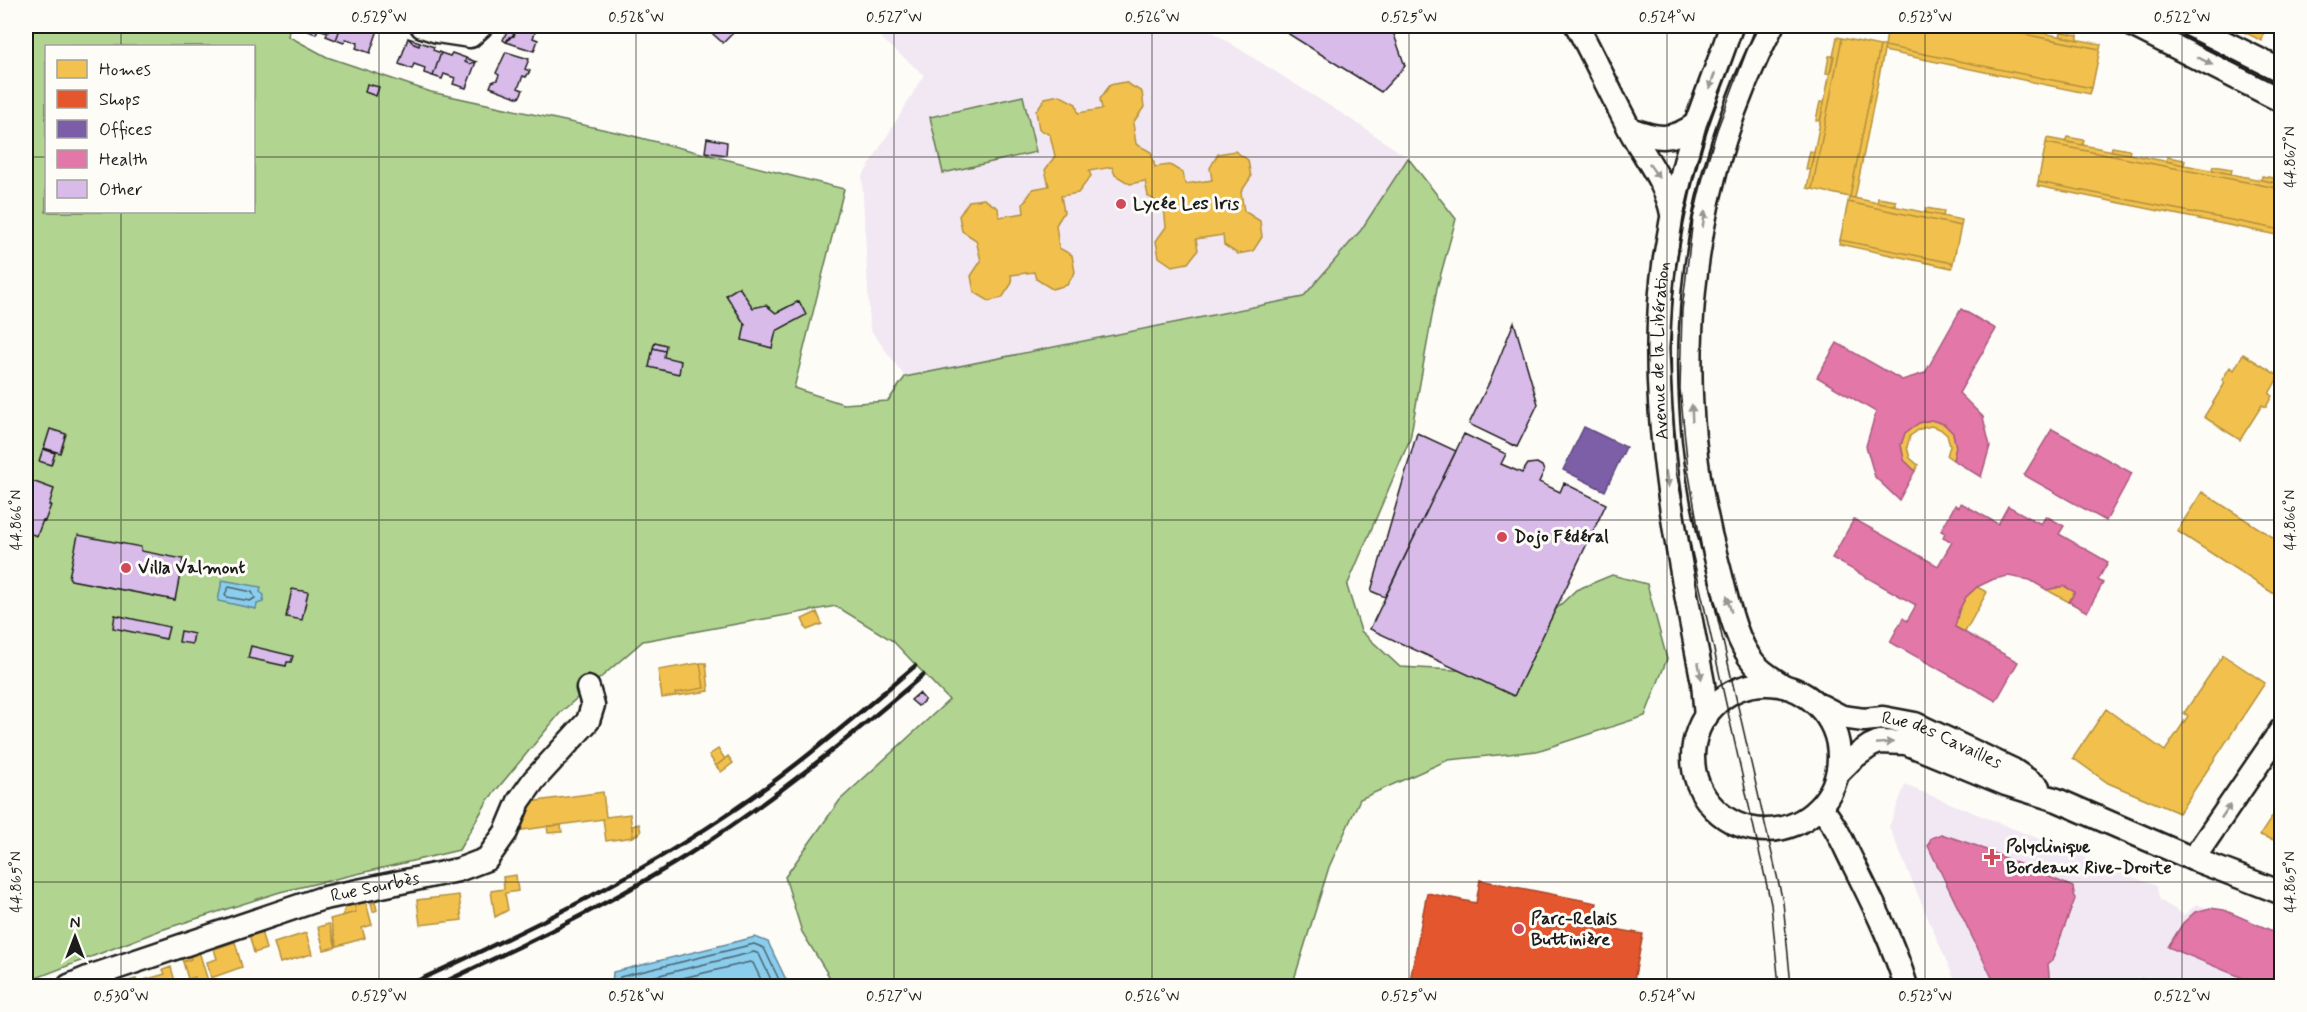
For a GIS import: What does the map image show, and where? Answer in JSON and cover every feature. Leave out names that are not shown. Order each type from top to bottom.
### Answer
[{"type":"street","points":[[422,26],[437,31],[470,36],[482,26]]},
{"type":"street","points":[[1577,26],[1630,129],[1661,181],[1673,215]]},
{"type":"street","name":"Avenue de la Libération","points":[[1706,717],[1703,682],[1666,471],[1660,390],[1661,309],[1665,260],[1673,215],[1696,124],[1731,26]]},
{"type":"street","name":"Avenue de la Libération","points":[[1772,26],[1742,89],[1713,175],[1703,221],[1689,350],[1697,467],[1714,548],[1737,630],[1747,653],[1754,663],[1782,686]]},
{"type":"street","points":[[2134,26],[2282,101]]},
{"type":"street","points":[[2192,26],[2282,71]]},
{"type":"street","points":[[1630,129],[1651,137],[1662,138],[1673,137],[1696,124]]},
{"type":"street","points":[[1762,685],[1782,686],[1802,693],[1819,705],[1833,725],[1839,749],[1838,773],[1834,785],[1820,807],[1796,823],[1782,829],[1742,825],[1729,820],[1714,809],[1696,780],[1693,764],[1698,732],[1706,717],[1725,698],[1735,692],[1762,685]]},
{"type":"street","name":"Rue Sourbès","points":[[69,987],[95,975],[320,899],[458,870],[486,859],[506,832],[519,801],[534,780],[588,721],[593,705],[588,688]]},
{"type":"street","name":"Rue des Cavailles","points":[[1819,705],[1842,717],[1864,720],[1883,718],[1916,724],[2013,770],[2057,800]]},
{"type":"street","points":[[2193,859],[2282,729]]},
{"type":"street","name":"Rue des Cavailles","points":[[1838,773],[1861,751],[1879,742],[1906,743],[2006,784],[2057,800],[2193,859],[2282,893]]},
{"type":"street","points":[[1820,807],[1828,816],[1858,873],[1890,940],[1906,987]]},
{"type":"shaded area","name":"Lycée Les Iris","points":[[867,26],[1203,26],[1408,158],[1361,230],[1303,297],[905,377],[870,329],[862,177],[924,75]]},
{"type":"shaded area","name":"Polyclinique Bordeaux Rive-Droite","points":[[1905,785],[2156,886],[2160,900],[2184,915],[2197,904],[2281,939],[2281,986],[1957,986],[1889,827]]},
{"type":"green space","points":[[26,26],[290,26],[288,36],[327,57],[431,92],[625,134],[844,189],[794,388],[843,404],[888,401],[905,377],[1303,297],[1361,230],[1408,158],[1456,219],[1437,288],[1410,439],[1347,586],[1361,631],[1400,667],[1490,672],[1576,590],[1612,575],[1647,584],[1667,659],[1645,716],[1537,751],[1448,760],[1360,799],[1329,867],[1292,986],[835,986],[802,932],[785,877],[840,800],[949,700],[893,641],[836,606],[643,641],[561,712],[488,800],[459,850],[280,892],[161,930],[26,982]]},
{"type":"green space","points":[[1023,96],[1036,152],[943,173],[930,117]]},
{"type":"water","points":[[222,580],[261,587],[260,592],[264,595],[263,602],[257,604],[256,609],[218,601]]},
{"type":"water","points":[[755,937],[768,942],[789,986],[612,986],[613,972]]},
{"type":"building: Homes","points":[[1888,26],[1982,26],[2100,49],[2092,88],[1885,46]]},
{"type":"building: Homes","points":[[1982,26],[2005,26],[2101,44],[2100,49]]},
{"type":"building: Homes","points":[[2014,26],[2033,26],[2032,31]]},
{"type":"building: Homes","points":[[2232,26],[2265,26],[2262,41]]},
{"type":"building: Homes","points":[[2061,32],[2078,35],[2078,40],[2060,36]]},
{"type":"building: Homes","points":[[1837,37],[1842,38],[1812,189],[1807,188]]},
{"type":"building: Homes","points":[[1842,38],[1880,46],[1850,197],[1812,189]]},
{"type":"building: Homes","points":[[1880,46],[1885,46],[1855,198],[1850,197]]},
{"type":"building: Homes","points":[[1885,46],[2092,88],[2090,94],[1884,51]]},
{"type":"building: Homes","points":[[1829,56],[1834,56],[1830,74],[1826,73]]},
{"type":"building: Homes","points":[[1125,82],[1142,92],[1144,107],[1133,123],[1136,144],[1151,152],[1155,167],[1170,165],[1183,173],[1185,184],[1212,180],[1210,168],[1218,154],[1235,151],[1248,160],[1251,177],[1241,192],[1244,211],[1260,221],[1262,237],[1253,251],[1238,254],[1224,245],[1223,235],[1196,239],[1198,250],[1188,263],[1172,266],[1159,257],[1156,241],[1166,227],[1164,207],[1148,196],[1145,181],[1130,184],[1115,175],[1112,167],[1089,171],[1091,176],[1078,193],[1061,196],[1064,212],[1056,225],[1059,248],[1072,255],[1075,272],[1067,285],[1052,289],[1036,279],[1034,272],[1011,275],[1012,283],[1002,298],[989,301],[974,292],[971,276],[981,261],[976,240],[962,231],[959,216],[969,201],[984,199],[998,208],[999,217],[1024,213],[1023,204],[1033,189],[1049,186],[1045,170],[1055,156],[1050,135],[1039,129],[1036,111],[1045,98],[1059,95],[1076,104],[1078,113],[1102,109],[1100,99],[1110,85]]},
{"type":"building: Homes","points":[[1820,102],[1824,102],[1820,121],[1816,120]]},
{"type":"building: Homes","points":[[2067,137],[2084,140],[2083,145],[2065,142]]},
{"type":"building: Homes","points":[[2047,138],[2282,184],[2282,189],[2046,143]]},
{"type":"building: Homes","points":[[2046,143],[2282,189],[2282,230],[2038,182]]},
{"type":"building: Homes","points":[[2112,147],[2130,150],[2129,154],[2111,151]]},
{"type":"building: Homes","points":[[1810,151],[1814,152],[1810,170],[1806,169]]},
{"type":"building: Homes","points":[[2167,157],[2185,160],[2184,165],[2166,161]]},
{"type":"building: Homes","points":[[2213,166],[2232,169],[2231,174],[2212,170]]},
{"type":"building: Homes","points":[[2262,176],[2280,179],[2279,183],[2261,180]]},
{"type":"building: Homes","points":[[2038,182],[2282,230],[2282,236],[2037,186]]},
{"type":"building: Homes","points":[[1849,197],[1962,220],[1961,226],[1848,202]]},
{"type":"building: Homes","points":[[1878,198],[1896,201],[1896,206],[1877,203]]},
{"type":"building: Homes","points":[[1848,202],[1961,226],[1953,263],[1840,240]]},
{"type":"building: Homes","points":[[1926,208],[1944,211],[1943,216],[1925,213]]},
{"type":"building: Homes","points":[[1840,240],[1953,263],[1952,268],[1839,244]]},
{"type":"building: Homes","points":[[2243,354],[2279,376],[2269,394],[2272,396],[2266,407],[2262,405],[2240,440],[2204,417],[2225,383],[2222,380],[2230,367],[2234,370]]},
{"type":"building: Homes","points":[[1931,420],[1944,424],[1953,433],[1956,447],[1953,460],[1947,456],[1950,446],[1947,435],[1931,426],[1920,429],[1910,436],[1907,447],[1910,458],[1918,465],[1915,471],[1904,460],[1901,445],[1905,433],[1919,423]]},
{"type":"building: Homes","points":[[2202,492],[2282,543],[2282,599],[2177,531]]},
{"type":"building: Homes","points":[[2064,586],[2075,592],[2069,602],[2047,590]]},
{"type":"building: Homes","points":[[1977,587],[1987,592],[1965,632],[1955,627],[1957,615],[1966,597]]},
{"type":"building: Homes","points":[[817,612],[822,624],[807,630],[802,619]]},
{"type":"building: Homes","points":[[2223,655],[2265,683],[2179,813],[2108,783],[2073,758],[2106,709],[2165,751],[2188,716],[2184,713]]},
{"type":"building: Homes","points":[[700,663],[706,663],[709,691],[676,696],[675,693],[704,688]]},
{"type":"building: Homes","points":[[700,663],[704,688],[675,693],[676,696],[662,698],[658,670]]},
{"type":"building: Homes","points":[[718,749],[725,759],[716,766],[709,755]]},
{"type":"building: Homes","points":[[728,756],[733,763],[721,772],[716,766]]},
{"type":"building: Homes","points":[[603,792],[606,817],[630,814],[633,837],[606,841],[603,819],[515,831],[522,803]]},
{"type":"building: Homes","points":[[2282,802],[2282,843],[2260,835]]},
{"type":"building: Homes","points":[[639,824],[641,832],[633,837],[632,826]]},
{"type":"building: Homes","points":[[561,825],[562,832],[548,833],[547,826]]},
{"type":"building: Homes","points":[[516,875],[518,891],[505,893],[508,910],[495,917],[491,891],[504,889],[503,877]]},
{"type":"building: Homes","points":[[459,895],[462,920],[420,925],[417,900]]},
{"type":"building: Homes","points":[[365,899],[372,925],[362,928],[365,938],[337,946],[330,919],[356,912],[354,902]]},
{"type":"building: Homes","points":[[354,902],[356,912],[342,916],[347,904]]},
{"type":"building: Homes","points":[[375,902],[377,910],[373,912],[371,903]]},
{"type":"building: Homes","points":[[329,924],[336,947],[324,950],[318,927]]},
{"type":"building: Homes","points":[[261,931],[266,949],[254,953],[249,934]]},
{"type":"building: Homes","points":[[306,933],[312,954],[280,963],[274,943]]},
{"type":"building: Homes","points":[[235,942],[242,967],[211,978],[207,962],[217,959],[214,949]]},
{"type":"building: Homes","points":[[198,948],[208,981],[197,984],[195,977],[188,979],[183,962],[191,959],[188,951]]},
{"type":"building: Homes","points":[[188,951],[191,959],[183,962],[180,954]]},
{"type":"building: Homes","points":[[171,967],[176,985],[146,986],[144,980],[165,974],[163,970]]},
{"type":"building: Homes","points":[[136,979],[138,986],[117,986],[117,984]]},
{"type":"building: Homes","points":[[112,980],[114,986],[93,986]]},
{"type":"building: Homes","points":[[207,982],[209,986],[198,986],[197,984]]},
{"type":"building: Shops","name":"Parc-Relais Buttinière","points":[[1480,880],[1597,903],[1593,925],[1643,934],[1633,986],[1409,986],[1427,893],[1476,903]]},
{"type":"building: Offices","points":[[1584,427],[1626,447],[1605,491],[1563,470]]},
{"type":"building: Health","points":[[1961,309],[1996,329],[1959,393],[1983,417],[1990,446],[1981,477],[1953,460],[1956,447],[1953,433],[1944,424],[1931,420],[1919,423],[1905,433],[1901,445],[1904,460],[1915,471],[1899,500],[1875,477],[1866,446],[1876,412],[1817,377],[1837,343],[1902,380],[1925,373]]},
{"type":"building: Health","points":[[2052,429],[2132,473],[2106,521],[2024,475]]},
{"type":"building: Health","points":[[1961,503],[1998,524],[2008,506],[2041,524],[2046,516],[2064,526],[2059,534],[2108,562],[2098,580],[2103,583],[2087,612],[2069,602],[2075,592],[2064,586],[2047,590],[2030,580],[2008,576],[1994,579],[1977,587],[1966,597],[1959,610],[1955,627],[2018,662],[1996,701],[1890,642],[1903,618],[1907,621],[1916,605],[1832,558],[1854,519],[1938,566],[1952,542],[1943,537],[1945,533],[1941,531],[1955,505],[1959,507]]},
{"type":"building: Health","points":[[1941,834],[1977,846],[2073,887],[2075,899],[2052,960],[2048,964],[2050,986],[1996,986],[1928,846],[1931,838]]},
{"type":"building: Health","points":[[2210,908],[2224,910],[2282,935],[2282,958],[2269,986],[2262,986],[2168,947],[2183,923],[2195,912]]},
{"type":"building: Health","points":[[2141,979],[2167,986],[2139,986]]},
{"type":"building: Other","points":[[304,26],[341,26],[336,40],[326,36],[328,32],[318,29],[316,34],[303,29]]},
{"type":"building: Other","points":[[341,26],[379,27],[370,53],[356,48],[358,43],[346,39],[344,43],[336,40]]},
{"type":"building: Other","points":[[513,26],[542,26],[541,29],[537,27],[533,38],[538,40],[534,51],[506,42],[509,37],[514,36],[515,33],[511,32]]},
{"type":"building: Other","points":[[704,26],[740,26],[723,43]]},
{"type":"building: Other","points":[[1276,26],[1391,26],[1405,66],[1381,92]]},
{"type":"building: Other","points":[[507,31],[515,33],[506,42],[503,40]]},
{"type":"building: Other","points":[[408,38],[414,44],[419,46],[420,42],[434,47],[433,50],[441,53],[433,76],[424,73],[425,68],[414,64],[412,69],[399,64]]},
{"type":"building: Other","points":[[408,38],[420,42],[419,46],[414,44]]},
{"type":"building: Other","points":[[506,52],[529,59],[525,69],[530,71],[526,77],[523,76],[518,88],[523,90],[519,98],[490,87],[492,82],[497,80],[499,75],[496,73]]},
{"type":"building: Other","points":[[441,53],[450,56],[452,53],[466,58],[465,62],[469,64],[476,62],[466,88],[453,84],[455,78],[444,74],[442,79],[433,76]]},
{"type":"building: Other","points":[[466,58],[476,62],[469,64],[465,62]]},
{"type":"building: Other","points":[[367,84],[379,87],[376,96],[365,92]]},
{"type":"building: Other","points":[[707,138],[727,142],[726,155],[705,152]]},
{"type":"building: Other","points":[[739,287],[753,308],[766,305],[776,313],[799,301],[806,315],[776,331],[772,348],[742,340],[745,325],[726,295]]},
{"type":"building: Other","points":[[1514,322],[1538,404],[1517,447],[1469,424],[1490,381]]},
{"type":"building: Other","points":[[655,342],[666,345],[665,351],[653,348]]},
{"type":"building: Other","points":[[653,348],[665,351],[664,357],[681,361],[679,374],[649,367]]},
{"type":"building: Other","points":[[50,429],[66,434],[60,453],[44,448]]},
{"type":"building: Other","points":[[1417,433],[1456,451],[1385,597],[1371,591]]},
{"type":"building: Other","name":"Dojo Fédéral","points":[[1464,434],[1506,454],[1501,464],[1522,473],[1528,464],[1537,463],[1544,471],[1539,482],[1560,492],[1564,483],[1606,504],[1514,696],[1370,629]]},
{"type":"building: Other","points":[[43,449],[55,453],[51,465],[39,461]]},
{"type":"building: Other","points":[[32,481],[54,489],[49,505],[51,505],[37,536],[26,532],[26,501]]},
{"type":"building: Other","name":"Villa Valmont","points":[[78,535],[141,547],[141,551],[183,559],[175,600],[71,580],[69,577]]},
{"type":"building: Other","points":[[292,589],[308,592],[302,620],[286,617]]},
{"type":"building: Other","points":[[115,615],[169,627],[166,639],[113,628]]},
{"type":"building: Other","points":[[181,631],[194,634],[192,644],[179,642]]},
{"type":"building: Other","points":[[251,646],[293,656],[291,662],[287,662],[286,666],[248,658]]},
{"type":"building: Other","points":[[919,693],[925,700],[918,706],[911,700]]},
{"type":"tram line","points":[[1745,26],[1706,127],[1694,171],[1676,263],[1669,349],[1676,471],[1771,904],[1779,986]]},
{"type":"tram line","points":[[1756,26],[1717,130],[1693,219],[1682,310],[1680,389],[1688,469],[1702,550],[1783,902],[1791,986]]},
{"type":"railway","points":[[406,986],[567,908],[684,842],[772,783],[915,666]]},
{"type":"railway","points":[[436,986],[596,908],[689,854],[750,813],[809,769],[923,675]]},
{"type":"place","name":"Lycée Les Iris","points":[[1121,204]]},
{"type":"place","name":"Dojo Fédéral","points":[[1502,537]]},
{"type":"place","name":"Villa Valmont","points":[[126,568]]},
{"type":"place","name":"Polyclinique Bordeaux Rive-Droite","points":[[1992,857]]},
{"type":"place","name":"Parc-Relais Buttinière","points":[[1519,929]]}]
